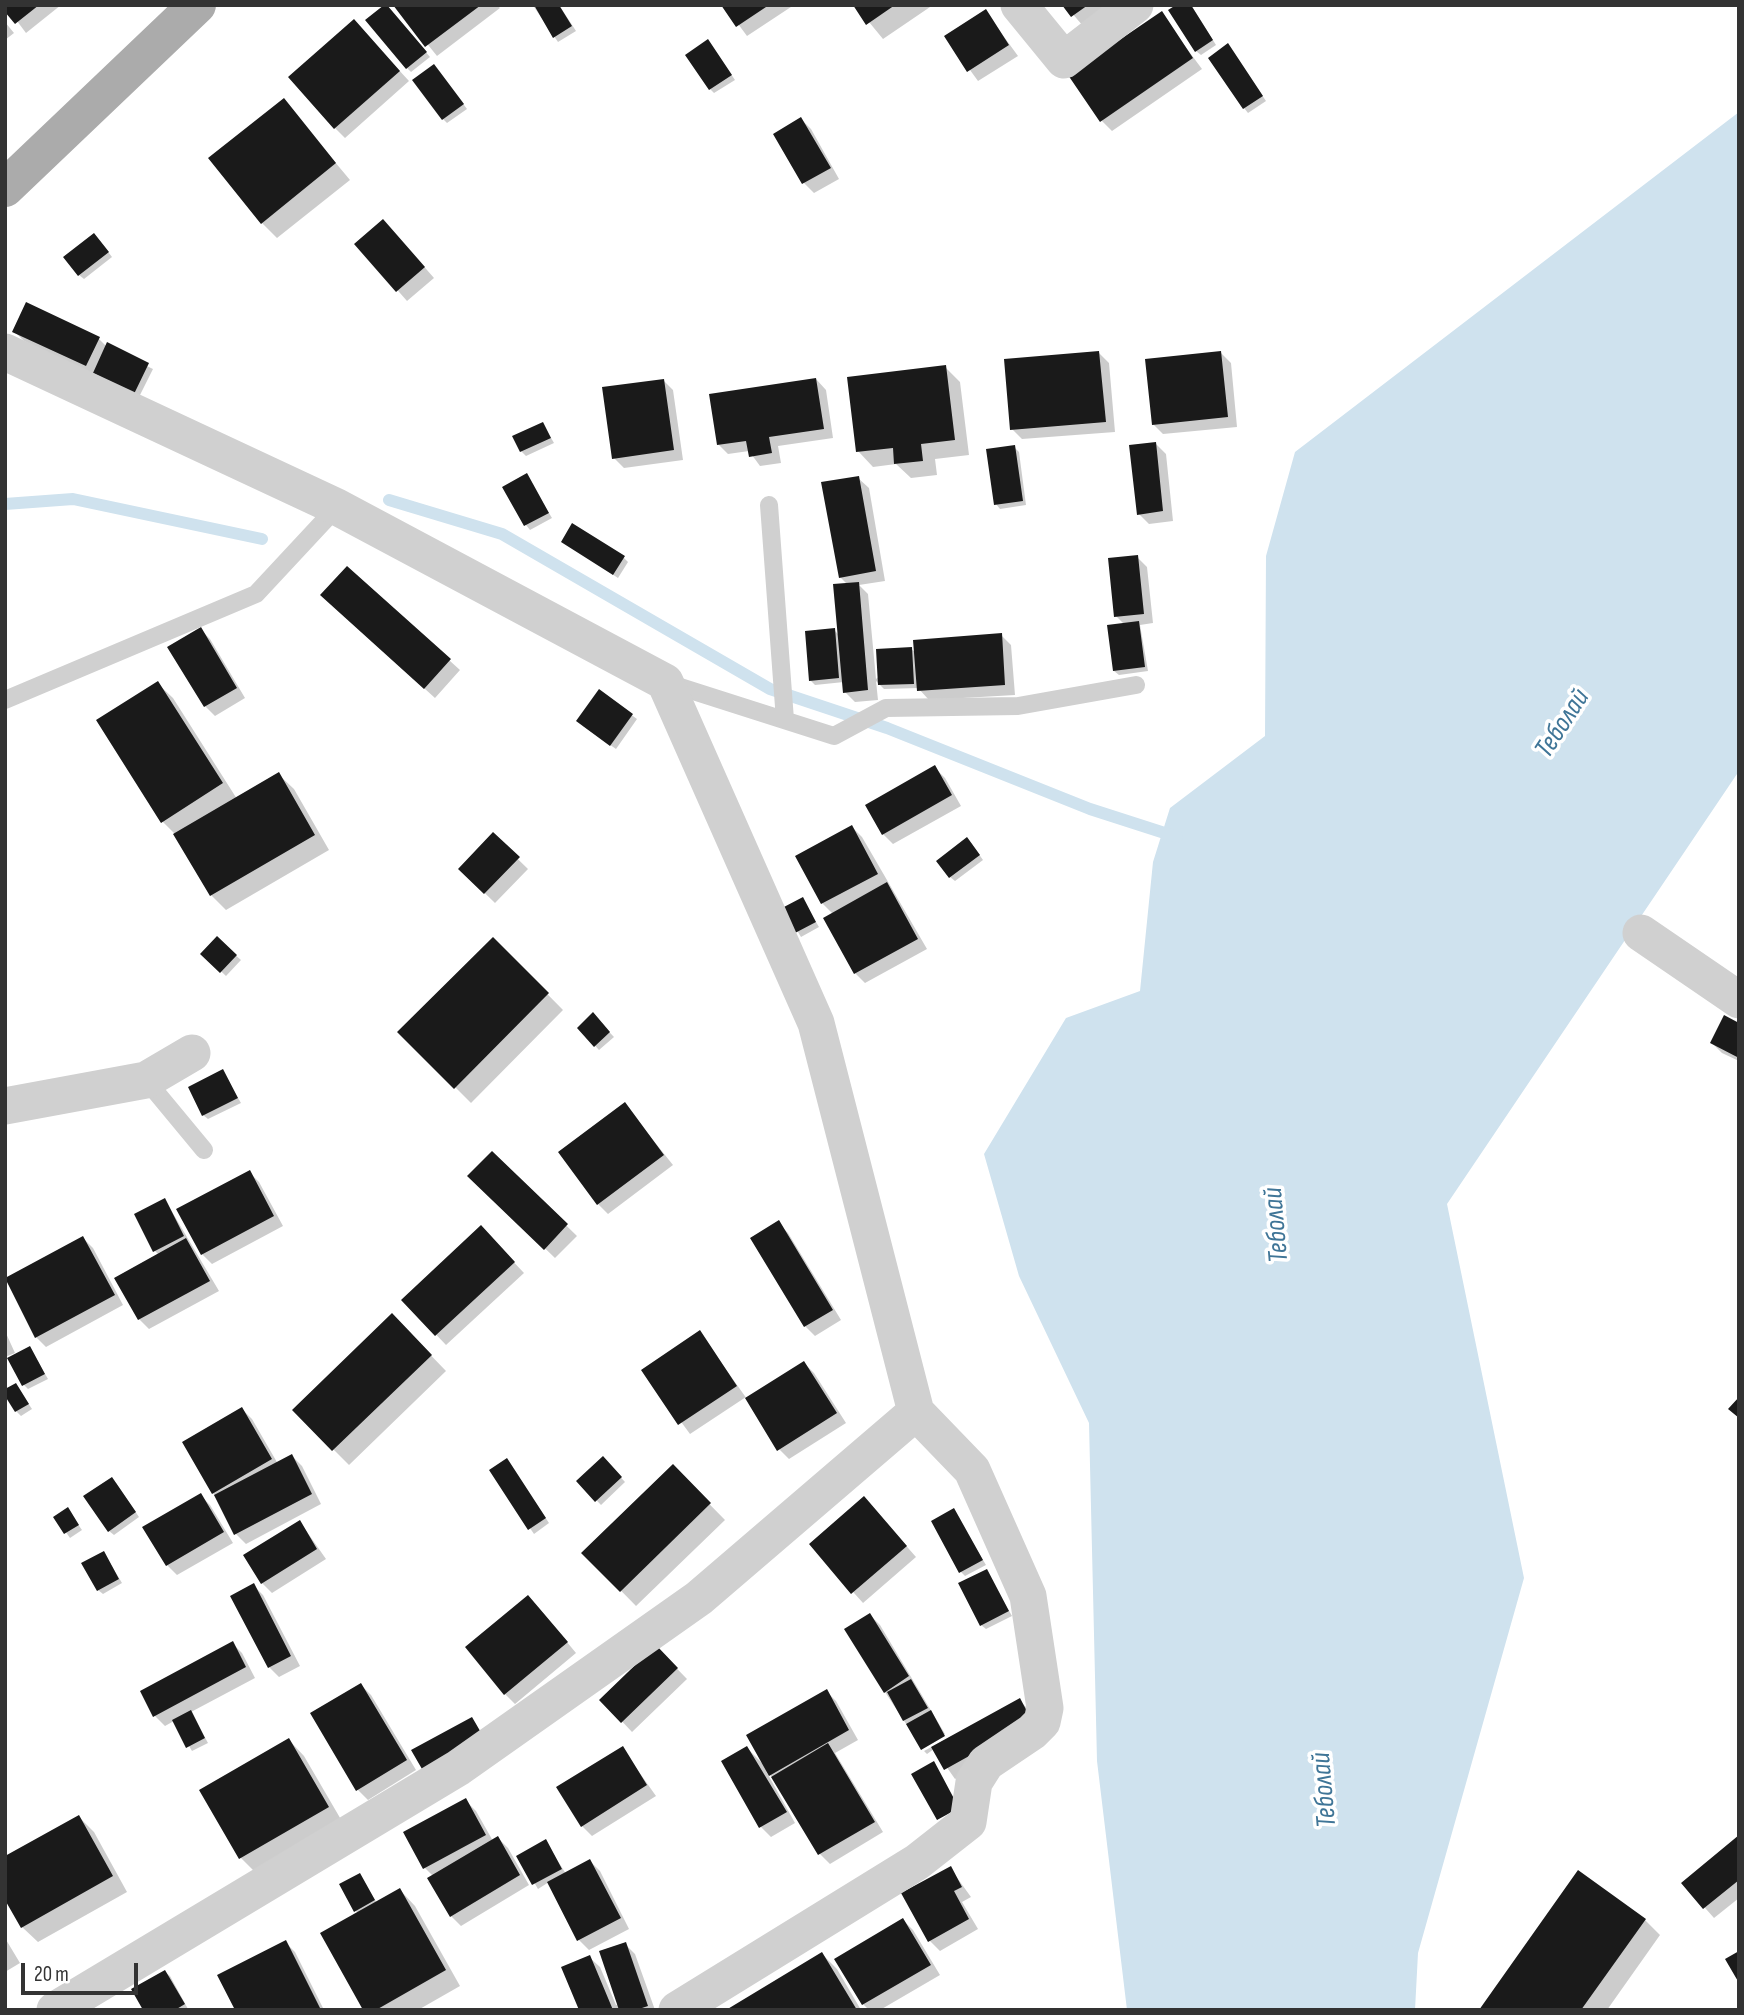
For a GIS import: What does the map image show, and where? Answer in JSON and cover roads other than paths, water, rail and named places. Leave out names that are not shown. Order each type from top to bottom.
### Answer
[{"type":"main road","points":[[5,188],[197,5]]},
{"type":"street","points":[[1019,5],[1064,60],[1135,5]]},
{"type":"street","points":[[5,352],[337,508],[664,682],[816,1023],[916,1412],[972,1470],[1028,1596],[1045,1708],[1042,1721],[1032,1732],[986,1763],[974,1782],[968,1822],[917,1862],[677,2010]]},
{"type":"street","points":[[1641,933],[1739,1000]]},
{"type":"street","points":[[5,1106],[146,1080],[192,1053]]},
{"type":"street","points":[[55,2010],[458,1768],[699,1598],[916,1412]]},
{"type":"lane","points":[[769,505],[784,713]]},
{"type":"lane","points":[[5,700],[256,594],[337,508]]},
{"type":"lane","points":[[664,682],[784,713],[834,736],[886,708],[1018,706],[1136,685]]},
{"type":"lane","points":[[146,1080],[204,1150]]},
{"type":"water","name":"Теболай","points":[[1739,112],[1739,771],[1447,1204],[1524,1578],[1418,1953],[1415,2010],[1127,2010],[1097,1761],[1089,1423],[1019,1276],[984,1154],[1066,1018],[1140,991],[1153,862],[1170,808],[1265,736],[1266,556],[1295,452]]},
{"type":"waterway","points":[[5,504],[73,499],[262,539]]},
{"type":"waterway","points":[[389,500],[502,534],[770,689],[887,728],[1090,809],[1177,837]]}]
